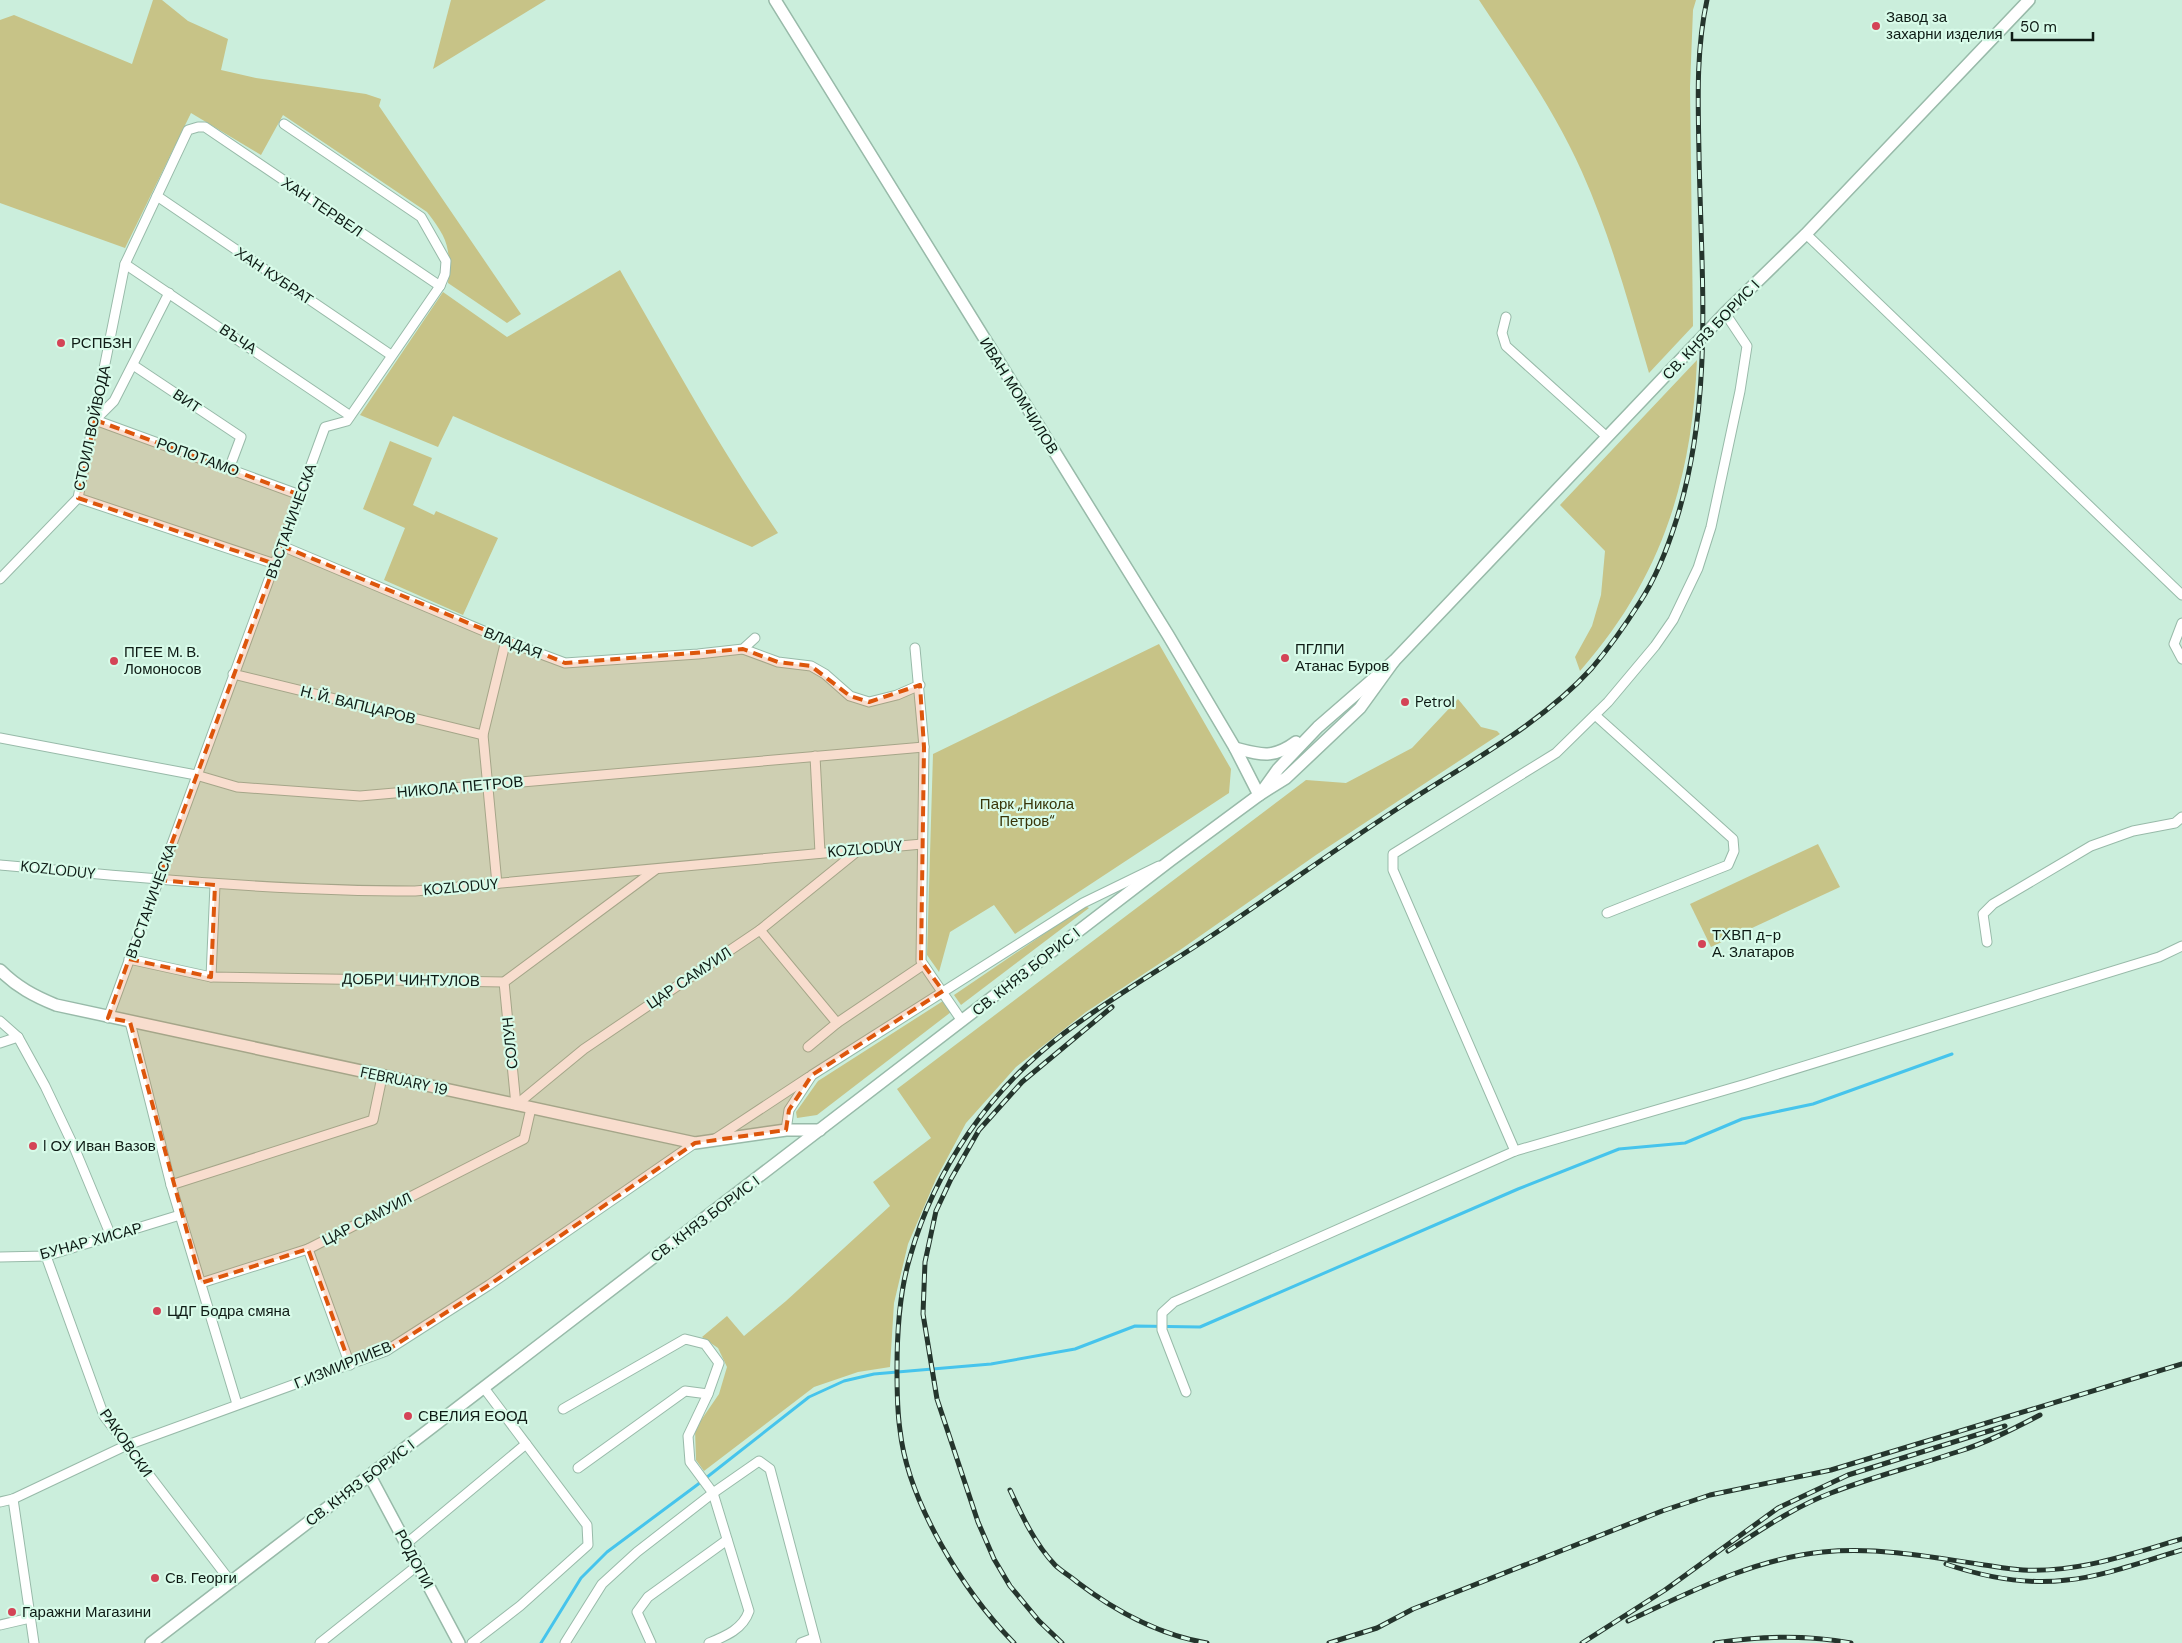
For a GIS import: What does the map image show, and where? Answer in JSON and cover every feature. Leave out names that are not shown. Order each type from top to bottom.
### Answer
[{"type":"street","name":"ИВАН МОМЧИЛОВ","points":[[775,0],[1168,635],[1235,748],[1259,795]]},
{"type":"street","name":"СВ. КНЯЗ БОРИС I","points":[[1259,795],[1278,769],[1318,726],[1394,661],[1725,313],[1806,234],[2029,0]]},
{"type":"street","name":"ВЪСТАНИЧЕСКА","points":[[108,1018],[325,427],[347,420],[440,286],[445,274],[446,262],[420,217],[284,124]]},
{"type":"street","name":"ХАН ТЕРВЕЛ","points":[[205,127],[440,286]]},
{"type":"street","name":"СТОИЛ ВОЙВОДА","points":[[0,579],[78,498],[125,264],[188,130],[205,127]]},
{"type":"street","name":"ХАН КУБРАТ","points":[[157,196],[391,355]]},
{"type":"street","points":[[1806,234],[2182,595]]},
{"type":"street","name":"ВЪЧА","points":[[125,264],[349,415]]},
{"type":"street","points":[[95,420],[114,401],[170,293]]},
{"type":"street","points":[[1515,1152],[1393,870],[1393,854],[1556,753],[1595,715],[1655,646],[1673,620],[1698,568],[1711,527],[1740,391],[1747,346],[1725,313]]},
{"type":"street","points":[[1506,317],[1502,333],[1506,346],[1608,437]]},
{"type":"street","name":"ВИТ","points":[[133,365],[241,437],[229,469]]},
{"type":"street","name":"РОПОТАМО","points":[[95,420],[300,495]]},
{"type":"street","points":[[78,498],[275,564]]},
{"type":"street","name":"ВЛАДАЯ","points":[[282,546],[565,663],[744,649]]},
{"type":"street","points":[[2182,623],[2174,644],[2182,659]]},
{"type":"street","points":[[755,638],[744,649],[778,662],[811,666],[825,674],[850,696],[869,702],[897,695],[920,686]]},
{"type":"street","points":[[497,884],[483,735],[506,640]]},
{"type":"street","points":[[915,648],[920,686],[924,746],[921,961],[962,1021]]},
{"type":"street","name":"СВ. КНЯЗ БОРИС I","points":[[151,1643],[1170,860],[1259,795],[1286,778],[1360,708],[1394,661]]},
{"type":"street","name":"Н. Й. ВАПЦАРОВ","points":[[233,674],[483,735]]},
{"type":"street","points":[[1595,715],[1734,839],[1734,851],[1728,865],[1607,913]]},
{"type":"street","points":[[1235,748],[1268,755],[1278,754],[1318,726]]},
{"type":"street","name":"НИКОЛА ПЕТРОВ","points":[[0,738],[196,775],[237,787],[360,796],[924,746]]},
{"type":"street","points":[[815,756],[820,853]]},
{"type":"street","points":[[1987,942],[1983,914],[1993,904],[2091,846],[2133,831],[2174,823],[2182,818]]},
{"type":"street","name":"KOZLODUY","points":[[0,865],[215,885],[332,891],[415,891],[922,844]]},
{"type":"street","name":"ЦАР САМУИЛ","points":[[516,1105],[584,1049],[760,930],[860,849]]},
{"type":"street","points":[[715,1139],[942,991],[1083,903],[1170,860]]},
{"type":"street","points":[[504,982],[656,869]]},
{"type":"street","points":[[211,977],[215,885]]},
{"type":"street","points":[[760,930],[837,1023]]},
{"type":"street","points":[[1186,1392],[1162,1330],[1162,1313],[1174,1302],[1515,1152],[1746,1084],[2159,956],[2182,946]]},
{"type":"street","name":"ДОБРИ ЧИНТУЛОВ","points":[[130,959],[211,977],[504,982]]},
{"type":"street","points":[[808,1047],[837,1023],[923,965]]},
{"type":"street","name":"FEBRUARY 19","points":[[0,970],[12,982],[32,995],[56,1005],[108,1018],[695,1143],[786,1130],[820,1130]]},
{"type":"street","name":"СОЛУН","points":[[504,982],[516,1105]]},
{"type":"street","points":[[0,1021],[18,1037],[45,1086],[74,1147],[111,1236]]},
{"type":"street","points":[[130,1022],[171,1185],[237,1404]]},
{"type":"street","points":[[0,1043],[18,1037]]},
{"type":"street","points":[[786,1130],[789,1110],[812,1075]]},
{"type":"street","points":[[171,1185],[373,1120],[382,1077]]},
{"type":"street","name":"ЦАР САМУИЛ","points":[[201,1283],[308,1249],[524,1139],[531,1108]]},
{"type":"street","name":"Г.ИЗМИРЛИЕВ","points":[[0,1502],[13,1499],[125,1446],[386,1351],[489,1286],[695,1143]]},
{"type":"street","name":"БУНАР ХИСАР","points":[[0,1257],[46,1256],[180,1215]]},
{"type":"street","points":[[308,1249],[350,1365]]},
{"type":"street","name":"РАКОВСКИ","points":[[46,1256],[104,1416],[125,1446],[231,1582]]},
{"type":"street","points":[[563,1409],[685,1339],[705,1344],[719,1364],[708,1394],[688,1436],[690,1462],[713,1493],[749,1611],[746,1619],[730,1634],[709,1643]]},
{"type":"street","points":[[472,1643],[520,1606],[588,1545],[587,1525],[484,1388]]},
{"type":"street","points":[[578,1468],[685,1391],[708,1394]]},
{"type":"street","points":[[406,1544],[526,1444]]},
{"type":"street","points":[[566,1643],[602,1584],[637,1552],[713,1493],[759,1461],[770,1469],[815,1640],[801,1643]]},
{"type":"street","name":"РОДОПИ","points":[[370,1476],[458,1643]]},
{"type":"street","points":[[13,1499],[34,1643]]},
{"type":"street","points":[[651,1643],[637,1612],[648,1597],[727,1540]]},
{"type":"street","points":[[320,1643],[418,1565]]},
{"type":"street","points":[[0,1625],[30,1618]]},
{"type":"highlighted area","points":[[95,420],[300,495],[282,546],[565,663],[743,649],[778,662],[811,666],[850,696],[869,702],[920,685],[924,747],[921,961],[943,991],[812,1075],[789,1110],[786,1130],[695,1143],[489,1285],[386,1351],[350,1365],[308,1249],[201,1283],[130,1022],[108,1018],[129,959],[211,977],[215,885],[158,880],[275,564],[78,498]]},
{"type":"green space","points":[[153,0],[162,0],[188,21],[228,39],[221,70],[256,78],[366,94],[381,99],[379,106],[521,314],[507,323],[448,283],[449,261],[444,237],[427,212],[283,115],[261,155],[191,113],[125,248],[0,203],[0,20],[14,15],[132,64]]},
{"type":"green space","points":[[451,0],[546,0],[433,69]]},
{"type":"green space","points":[[1479,0],[1696,0],[1693,10],[1690,87],[1693,326],[1649,373],[1611,246],[1582,172],[1560,127],[1521,63]]},
{"type":"green space","points":[[620,270],[716,436],[778,533],[752,547],[453,416],[438,447],[360,415],[443,292],[507,337]]},
{"type":"green space","points":[[1697,360],[1694,404],[1688,447],[1679,487],[1667,526],[1651,564],[1632,601],[1608,636],[1580,671],[1575,657],[1592,626],[1601,595],[1605,551],[1560,505]]},
{"type":"green space","points":[[390,441],[432,458],[413,505],[434,515],[436,511],[498,538],[463,615],[384,580],[405,528],[363,509]]},
{"type":"green space","name":"Парк „Никола Петров“","points":[[1159,644],[1231,769],[1229,793],[1015,934],[994,905],[950,932],[939,972],[927,955],[933,754]]},
{"type":"green space","points":[[1458,699],[1481,727],[1497,731],[1500,734],[1316,855],[1180,950],[1086,1012],[1016,1067],[966,1123],[936,1179],[908,1244],[894,1303],[890,1367],[858,1372],[814,1387],[704,1471],[696,1460],[695,1429],[719,1394],[727,1367],[718,1348],[702,1337],[727,1316],[744,1336],[786,1301],[890,1206],[873,1182],[931,1138],[897,1089],[1306,780],[1346,783],[1412,748]]},
{"type":"green space","points":[[1818,844],[1840,887],[1711,947],[1690,904]]},
{"type":"green space","points":[[1085,906],[1089,908],[961,1005],[954,995]]},
{"type":"green space","points":[[943,1001],[951,1012],[817,1115],[797,1118],[796,1112],[818,1081]]},
{"type":"waterway","points":[[541,1643],[581,1578],[607,1552],[697,1485],[809,1397],[844,1381],[874,1374],[991,1364],[1075,1349],[1135,1326],[1200,1327],[1518,1189],[1619,1149],[1685,1143],[1742,1119],[1813,1104],[1952,1054]]},
{"type":"railway","points":[[1014,1643],[976,1598],[941,1545],[914,1487],[905,1458],[900,1430],[897,1369],[901,1299],[910,1257],[934,1192],[968,1133],[989,1106],[1036,1056],[1098,1009],[1208,938],[1385,817],[1506,740],[1529,723],[1572,688],[1592,668],[1640,602],[1657,572],[1674,529],[1689,473],[1696,428],[1703,337],[1698,76],[1703,19],[1707,0]]},
{"type":"railway","points":[[1062,1643],[1039,1621],[1010,1586],[994,1559],[978,1522],[937,1399],[923,1314],[925,1262],[936,1211],[951,1179],[979,1130],[1022,1082],[1112,1007]]},
{"type":"railway","points":[[1329,1643],[1377,1628],[1413,1609],[1662,1511],[1710,1495],[1831,1470],[2182,1364]]},
{"type":"railway","points":[[1728,1551],[1778,1519],[1817,1499],[1862,1482],[1968,1448],[2040,1415]]},
{"type":"railway","points":[[1582,1643],[1665,1590],[1778,1508],[1848,1475],[2005,1426]]},
{"type":"railway","points":[[1010,1490],[1035,1539],[1048,1557],[1060,1569],[1122,1612],[1155,1628],[1207,1643]]},
{"type":"railway","points":[[1628,1621],[1722,1578],[1747,1569],[1797,1556],[1823,1552],[1881,1551],[2012,1569],[2043,1570],[2064,1569],[2104,1561],[2182,1539]]},
{"type":"railway","points":[[1946,1564],[1975,1573],[2005,1579],[2052,1581],[2096,1575],[2182,1550]]},
{"type":"railway","points":[[1715,1643],[1783,1637],[1851,1643]]},
{"type":"place","name":"Завод за захарни изделия","points":[[1876,26]]},
{"type":"place","name":"РСПБЗН","points":[[61,343]]},
{"type":"place","name":"ПГЛПИ Атанас Буров","points":[[1285,658]]},
{"type":"place","name":"ПГЕЕ М. В. Ломоносов","points":[[114,661]]},
{"type":"place","name":"Petrol","points":[[1405,702]]},
{"type":"place","name":"ТХВП д-р А. Златаров","points":[[1702,944]]},
{"type":"place","name":"I ОУ Иван Вазов","points":[[33,1146]]},
{"type":"place","name":"ЦДГ Бодра смяна","points":[[157,1311]]},
{"type":"place","name":"СВЕЛИЯ ЕООД","points":[[408,1416]]},
{"type":"place","name":"Св. Георги","points":[[155,1578]]},
{"type":"place","name":"Гаражни Магазини","points":[[12,1612]]}]
